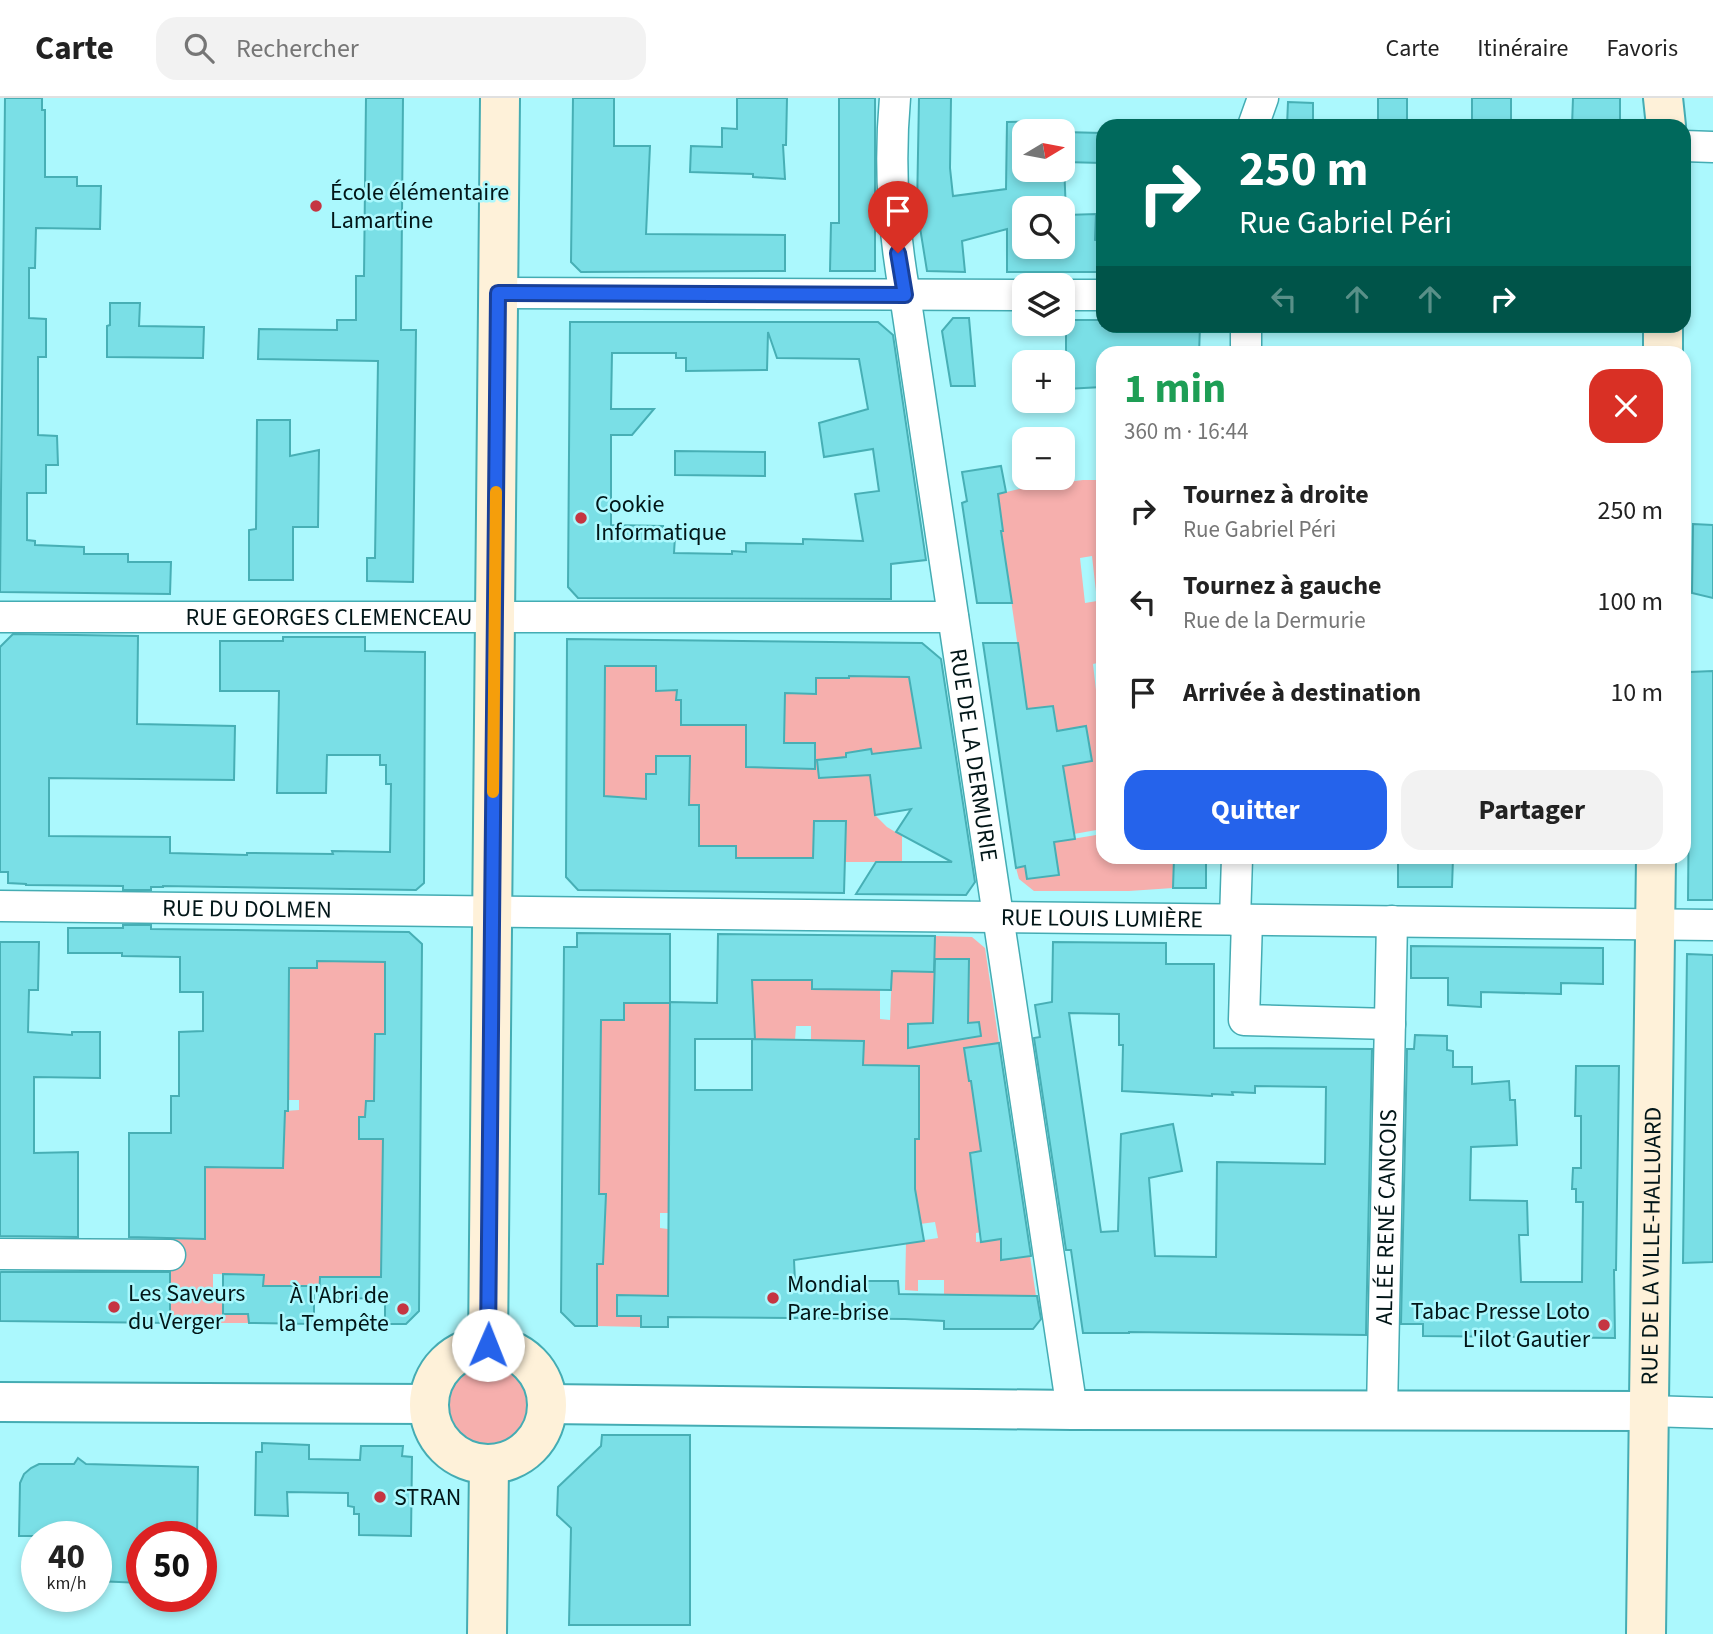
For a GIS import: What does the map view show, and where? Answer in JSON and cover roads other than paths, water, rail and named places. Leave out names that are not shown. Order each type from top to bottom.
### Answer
[{"type":"main road","points":[[488,1345],[500,98]]},
{"type":"main road","name":"RUE DE LA VILLE-HALLUARD","points":[[1646,1634],[1656,864]]},
{"type":"main road","points":[[488,1345],[506,1349],[522,1357],[536,1370],[544,1386],[547,1404],[544,1423],[536,1439],[523,1452],[507,1461],[489,1465],[458,1457],[446,1447],[436,1434],[428,1404],[431,1385],[440,1369],[454,1356],[470,1348],[488,1345]]},
{"type":"main road","points":[[487,1634],[489,1465]]},
{"type":"street","name":"RUE DE LA DERMURIE","points":[[895,98],[892,127],[893,204],[898,253],[1072,1410]]},
{"type":"street","points":[[1256,119],[1263,98]]},
{"type":"street","points":[[1691,132],[1713,147]]},
{"type":"street","points":[[498,293],[1012,295]]},
{"type":"street","points":[[1075,295],[1096,295]]},
{"type":"street","name":"RUE GEORGES CLEMENCEAU","points":[[0,617],[953,617]]},
{"type":"street","points":[[1237,864],[1244,1020],[1390,1024]]},
{"type":"street","name":"RUE DU DOLMEN","points":[[0,906],[492,911]]},
{"type":"street","name":"RUE LOUIS LUMIÈRE","points":[[492,911],[1713,925]]},
{"type":"street","name":"ALLÉE RENÉ CANCOIS","points":[[1381,1411],[1392,922]]},
{"type":"street","points":[[0,1254],[170,1255]]},
{"type":"street","points":[[0,1402],[428,1404]]},
{"type":"street","points":[[547,1404],[1713,1413]]},
{"type":"place","name":"École élémentaire Lamartine","points":[[316,206]]},
{"type":"place","name":"Cookie Informatique","points":[[581,518]]},
{"type":"place","name":"Mondial Pare-brise","points":[[773,1298]]},
{"type":"place","name":"Les Saveurs du Verger","points":[[114,1307]]},
{"type":"place","name":"À l'Abri de la Tempête","points":[[403,1309]]},
{"type":"place","name":"Tabac Presse Loto L'ilot Gautier","points":[[1604,1325]]},
{"type":"place","name":"STRAN","points":[[380,1497]]}]
